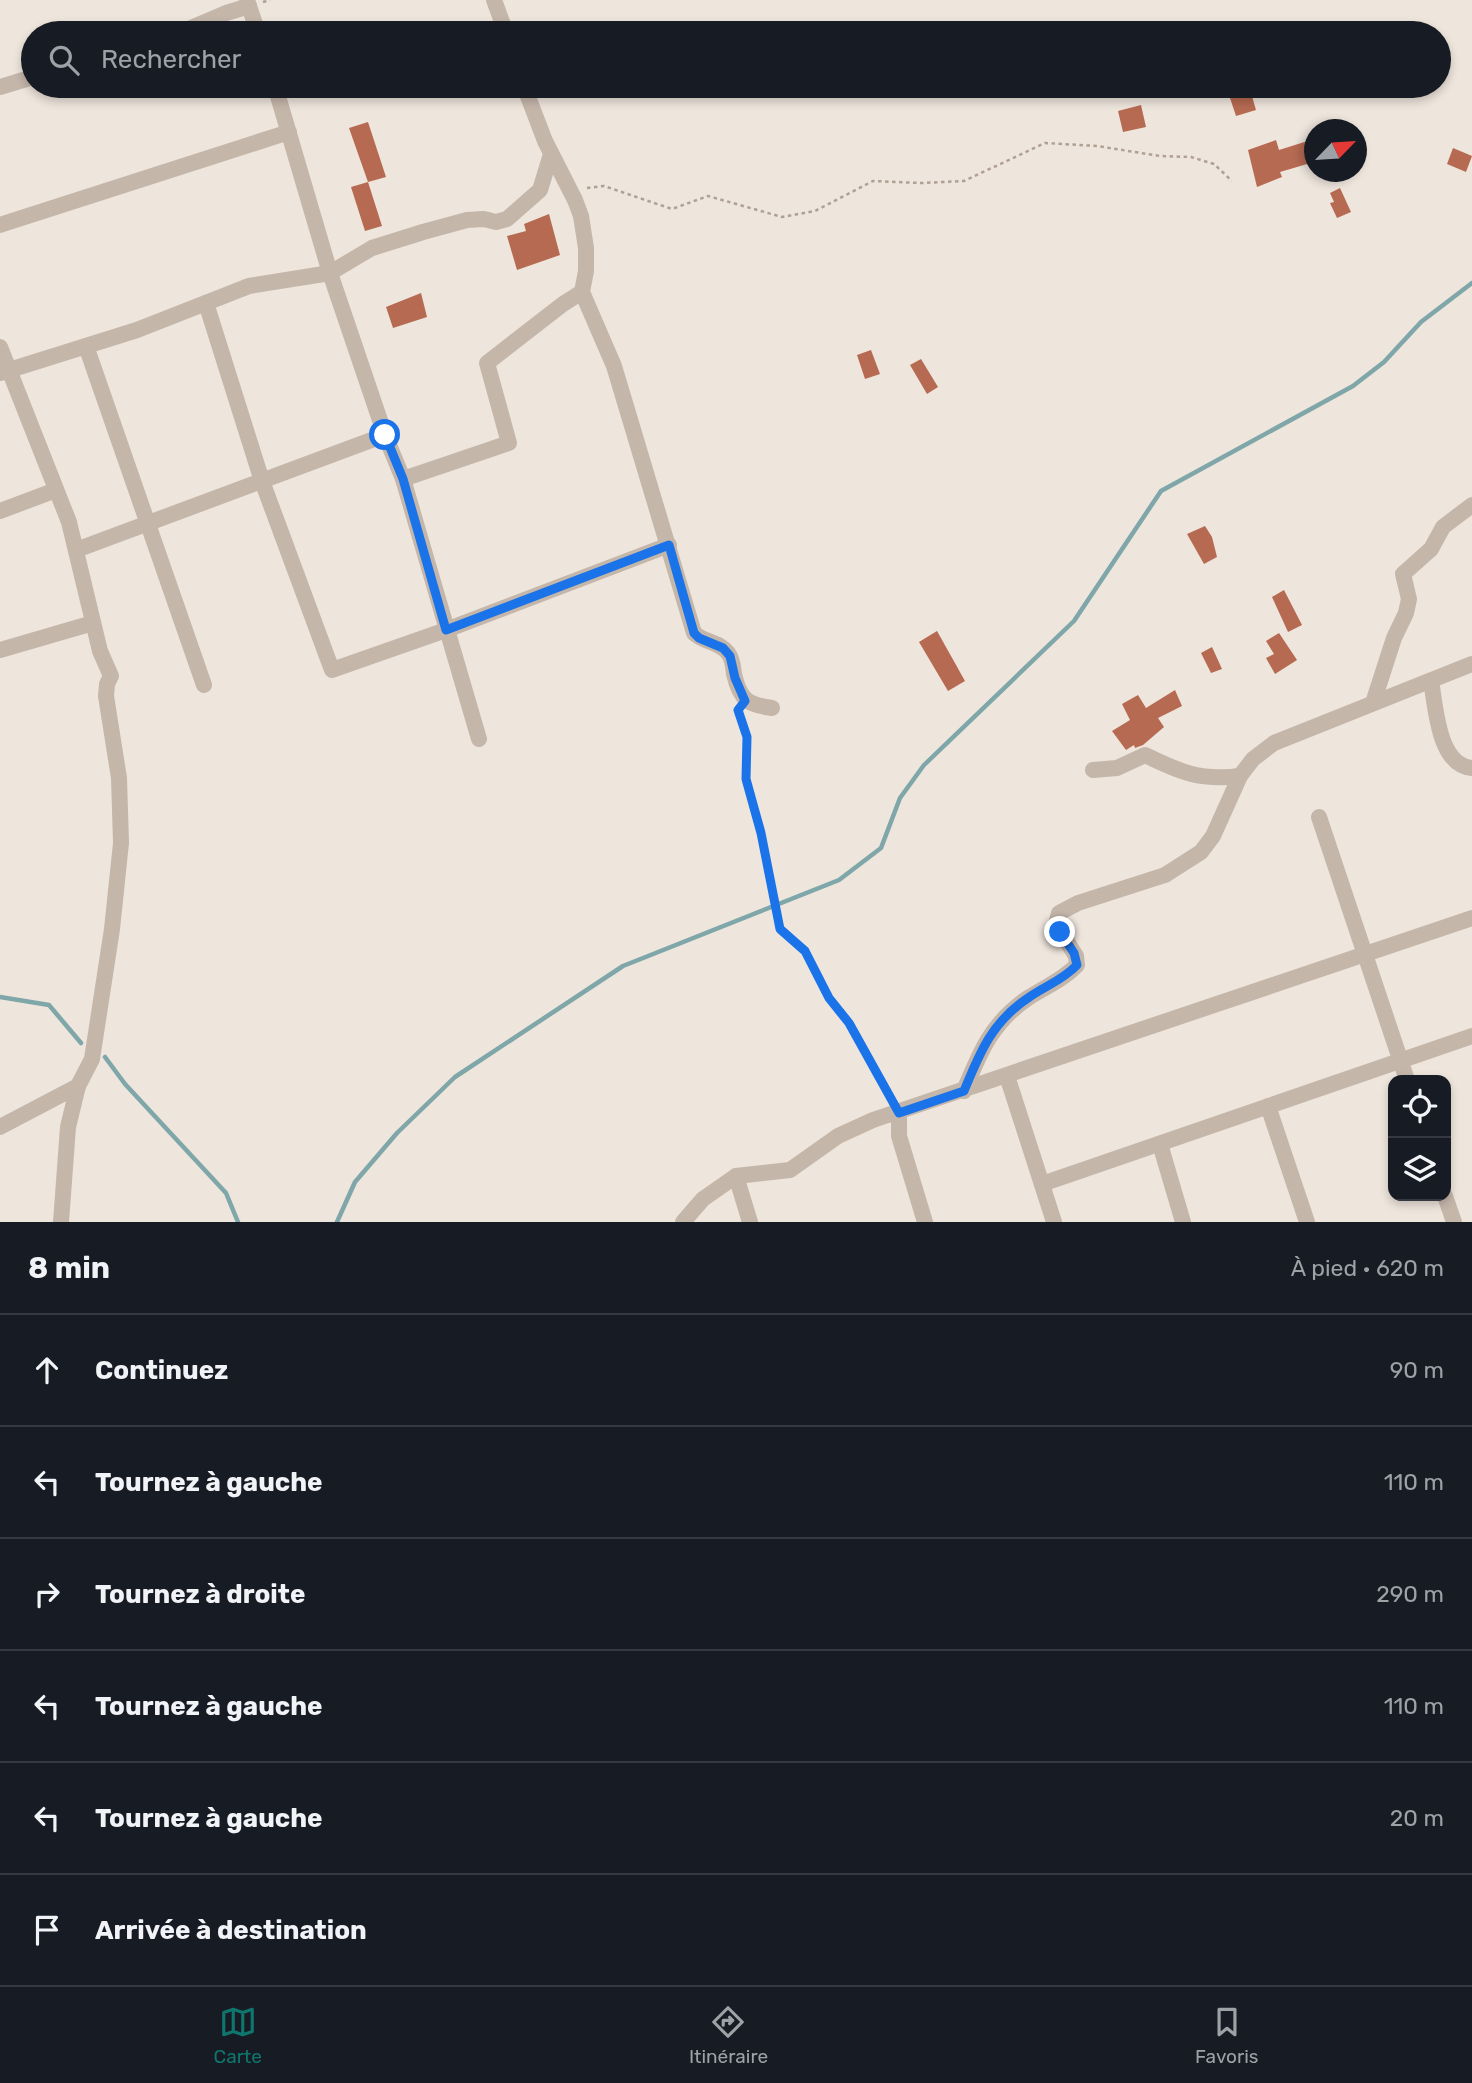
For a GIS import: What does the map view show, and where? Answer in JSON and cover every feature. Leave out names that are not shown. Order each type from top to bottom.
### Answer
[{"type":"street","points":[[494,0],[502,21]]},
{"type":"street","points":[[207,21],[248,3],[254,21]]},
{"type":"street","points":[[0,87],[21,81]]},
{"type":"street","points":[[279,98],[330,273],[385,435],[403,479],[480,739]]},
{"type":"street","points":[[529,98],[551,155],[581,216],[586,248],[582,292],[614,366],[694,633],[699,638],[723,648],[730,656],[735,678],[745,701],[752,706],[772,708]]},
{"type":"street","points":[[0,225],[289,132]]},
{"type":"street","points":[[4,372],[137,330],[249,286],[330,273],[372,248],[423,232],[467,220],[484,219],[496,222],[507,219],[540,190],[551,155]]},
{"type":"street","points":[[403,479],[509,443],[487,363],[562,304],[582,292]]},
{"type":"street","points":[[206,303],[262,481],[332,670],[446,630],[669,545]]},
{"type":"street","points":[[86,346],[204,685]]},
{"type":"street","points":[[0,348],[4,372],[69,522],[100,651],[111,676],[106,696],[119,778],[121,843],[112,929],[92,1059],[78,1086],[68,1126],[61,1222]]},
{"type":"street","points":[[76,550],[385,435]]},
{"type":"street","points":[[0,511],[55,490]]},
{"type":"street","points":[[1373,703],[1394,638],[1406,613],[1409,599],[1404,574],[1431,549],[1443,527],[1472,505]]},
{"type":"street","points":[[0,650],[93,622]]},
{"type":"street","points":[[964,1091],[982,1046],[998,1023],[1013,1009],[1059,981],[1077,965],[1076,956],[1056,924],[1059,913],[1078,903],[1165,874],[1201,852],[1213,835],[1240,776],[1253,759],[1274,743],[1472,664]]},
{"type":"street","points":[[1430,681],[1447,752],[1462,766],[1472,768]]},
{"type":"street","points":[[1093,770],[1116,768],[1138,756],[1146,755],[1185,774],[1222,778],[1240,776]]},
{"type":"street","points":[[1320,817],[1405,1075]]},
{"type":"street","points":[[683,1222],[703,1199],[736,1176],[790,1170],[838,1136],[873,1120],[1472,918]]},
{"type":"street","points":[[1042,1184],[1472,1036]]},
{"type":"street","points":[[1007,1076],[1054,1222]]},
{"type":"street","points":[[0,1127],[78,1086]]},
{"type":"street","points":[[1268,1106],[1307,1222]]},
{"type":"street","points":[[899,1113],[900,1136],[925,1222]]},
{"type":"street","points":[[1160,1144],[1183,1222]]},
{"type":"street","points":[[736,1176],[750,1222]]},
{"type":"street","points":[[1448,1201],[1454,1222]]},
{"type":"path","points":[[570,190],[604,186],[672,209],[708,196],[782,216],[815,211],[873,181],[964,181],[1045,143],[1191,157],[1214,164],[1232,181]]},
{"type":"path","points":[[745,701],[738,710],[747,737],[746,779],[761,833],[780,929],[805,951],[829,998],[849,1023],[899,1113]]},
{"type":"building","points":[[1230,98],[1252,98],[1256,110],[1236,116]]},
{"type":"building","points":[[1141,105],[1146,127],[1123,132],[1118,111]]},
{"type":"building","points":[[368,122],[386,177],[368,182],[349,128]]},
{"type":"building","points":[[1276,140],[1279,150],[1304,142],[1304,165],[1280,172],[1282,177],[1257,187],[1248,150]]},
{"type":"building","points":[[1453,148],[1472,156],[1466,172],[1447,164]]},
{"type":"building","points":[[368,182],[382,226],[365,231],[351,187]]},
{"type":"building","points":[[1340,188],[1351,212],[1337,218],[1330,203],[1334,202],[1330,193]]},
{"type":"building","points":[[549,214],[560,255],[517,270],[507,236],[526,231],[524,224]]},
{"type":"building","points":[[421,293],[427,317],[393,328],[386,307]]},
{"type":"building","points":[[871,350],[880,374],[865,379],[857,355]]},
{"type":"building","points":[[921,359],[938,387],[927,394],[910,365]]},
{"type":"building","points":[[1205,526],[1212,537],[1217,557],[1204,564],[1187,534]]},
{"type":"building","points":[[1284,590],[1302,625],[1288,632],[1272,597]]},
{"type":"building","points":[[937,631],[965,681],[948,691],[919,642]]},
{"type":"building","points":[[1279,633],[1297,660],[1275,674],[1266,658],[1274,654],[1266,641]]},
{"type":"building","points":[[1212,647],[1222,669],[1211,673],[1201,653]]},
{"type":"building","points":[[1175,690],[1182,706],[1158,718],[1164,727],[1143,745],[1135,748],[1134,745],[1126,750],[1112,731],[1130,720],[1122,704],[1138,695],[1146,708]]},
{"type":"waterway","points":[[337,1222],[355,1182],[397,1133],[455,1077],[623,966],[839,880],[881,848],[900,798],[924,765],[1074,621],[1161,491],[1353,386],[1384,362],[1421,322],[1472,283]]},
{"type":"waterway","points":[[0,997],[49,1005],[81,1043]]},
{"type":"waterway","points":[[105,1057],[125,1084],[226,1193],[238,1222]]},
{"type":"route","points":[[385,435],[403,479],[446,630],[669,545],[694,633],[699,638],[723,648],[730,656],[735,678],[745,701],[738,710],[747,737],[746,779],[761,833],[780,929],[805,951],[829,998],[849,1023],[899,1113],[964,1091],[982,1046],[998,1023],[1030,996],[1059,981],[1077,965],[1078,960],[1060,932]]}]
